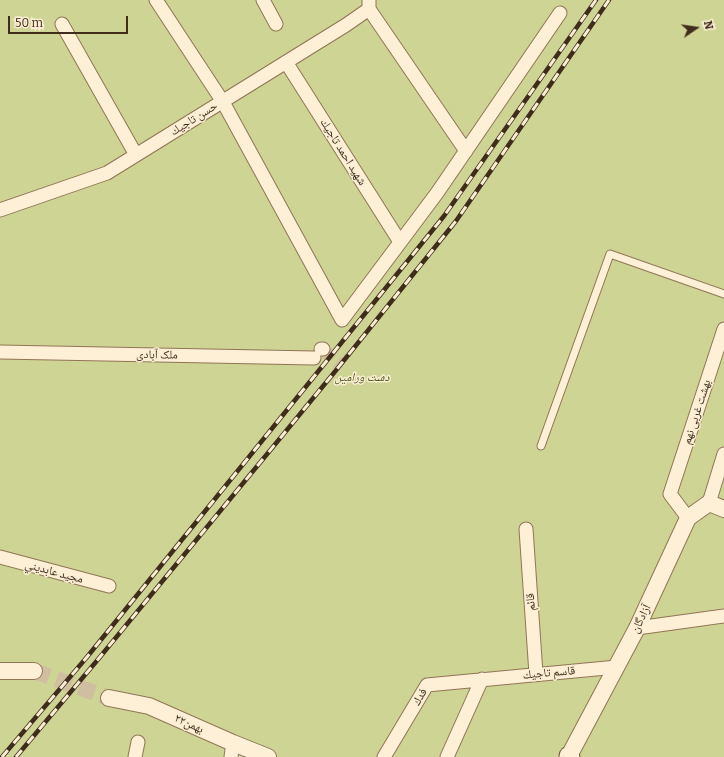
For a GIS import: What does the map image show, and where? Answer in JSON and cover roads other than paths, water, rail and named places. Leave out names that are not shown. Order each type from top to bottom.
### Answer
[{"type":"street","points":[[156,0],[223,102],[342,320],[437,193],[560,13]]},
{"type":"street","points":[[263,0],[276,24]]},
{"type":"street","points":[[369,5],[466,151]]},
{"type":"street","name":"حسن تاجيك","points":[[0,210],[107,173],[346,25],[369,5]]},
{"type":"street","points":[[62,24],[136,155]]},
{"type":"street","name":"شهيد احمد تاجيك","points":[[286,62],[400,242]]},
{"type":"street","name":"بهشت غربی نهم","points":[[688,518],[670,494],[724,329]]},
{"type":"street","name":"ملک آبادی","points":[[0,352],[319,352]]},
{"type":"street","points":[[724,454],[709,503],[724,509]]},
{"type":"street","name":"آزادگان","points":[[569,757],[637,628],[688,518],[709,503]]},
{"type":"street","name":"قائم","points":[[526,529],[536,674]]},
{"type":"street","name":"مجيد عابديني","points":[[0,557],[109,586]]},
{"type":"street","points":[[637,628],[724,616]]},
{"type":"street","name":"قاسم تاجيك","points":[[482,679],[617,666]]},
{"type":"street","points":[[0,671],[34,671]]},
{"type":"street","points":[[447,757],[482,679]]},
{"type":"street","name":"فدك","points":[[384,757],[427,685],[482,679]]},
{"type":"street","name":"۲۲بهمن","points":[[109,698],[149,706],[232,750],[268,757]]},
{"type":"street","points":[[135,757],[138,742]]},
{"type":"lane","points":[[541,446],[610,254],[724,294]]},
{"type":"tunnel","points":[[323,349],[339,363]]},
{"type":"tunnel","points":[[34,671],[109,698]]},
{"type":"railway","points":[[2,757],[87,657],[444,216],[596,0]]},
{"type":"railway","points":[[16,757],[333,374],[456,221],[609,0]]},
{"type":"park label","name":"دشت ورامین","points":[[362,378]]}]
